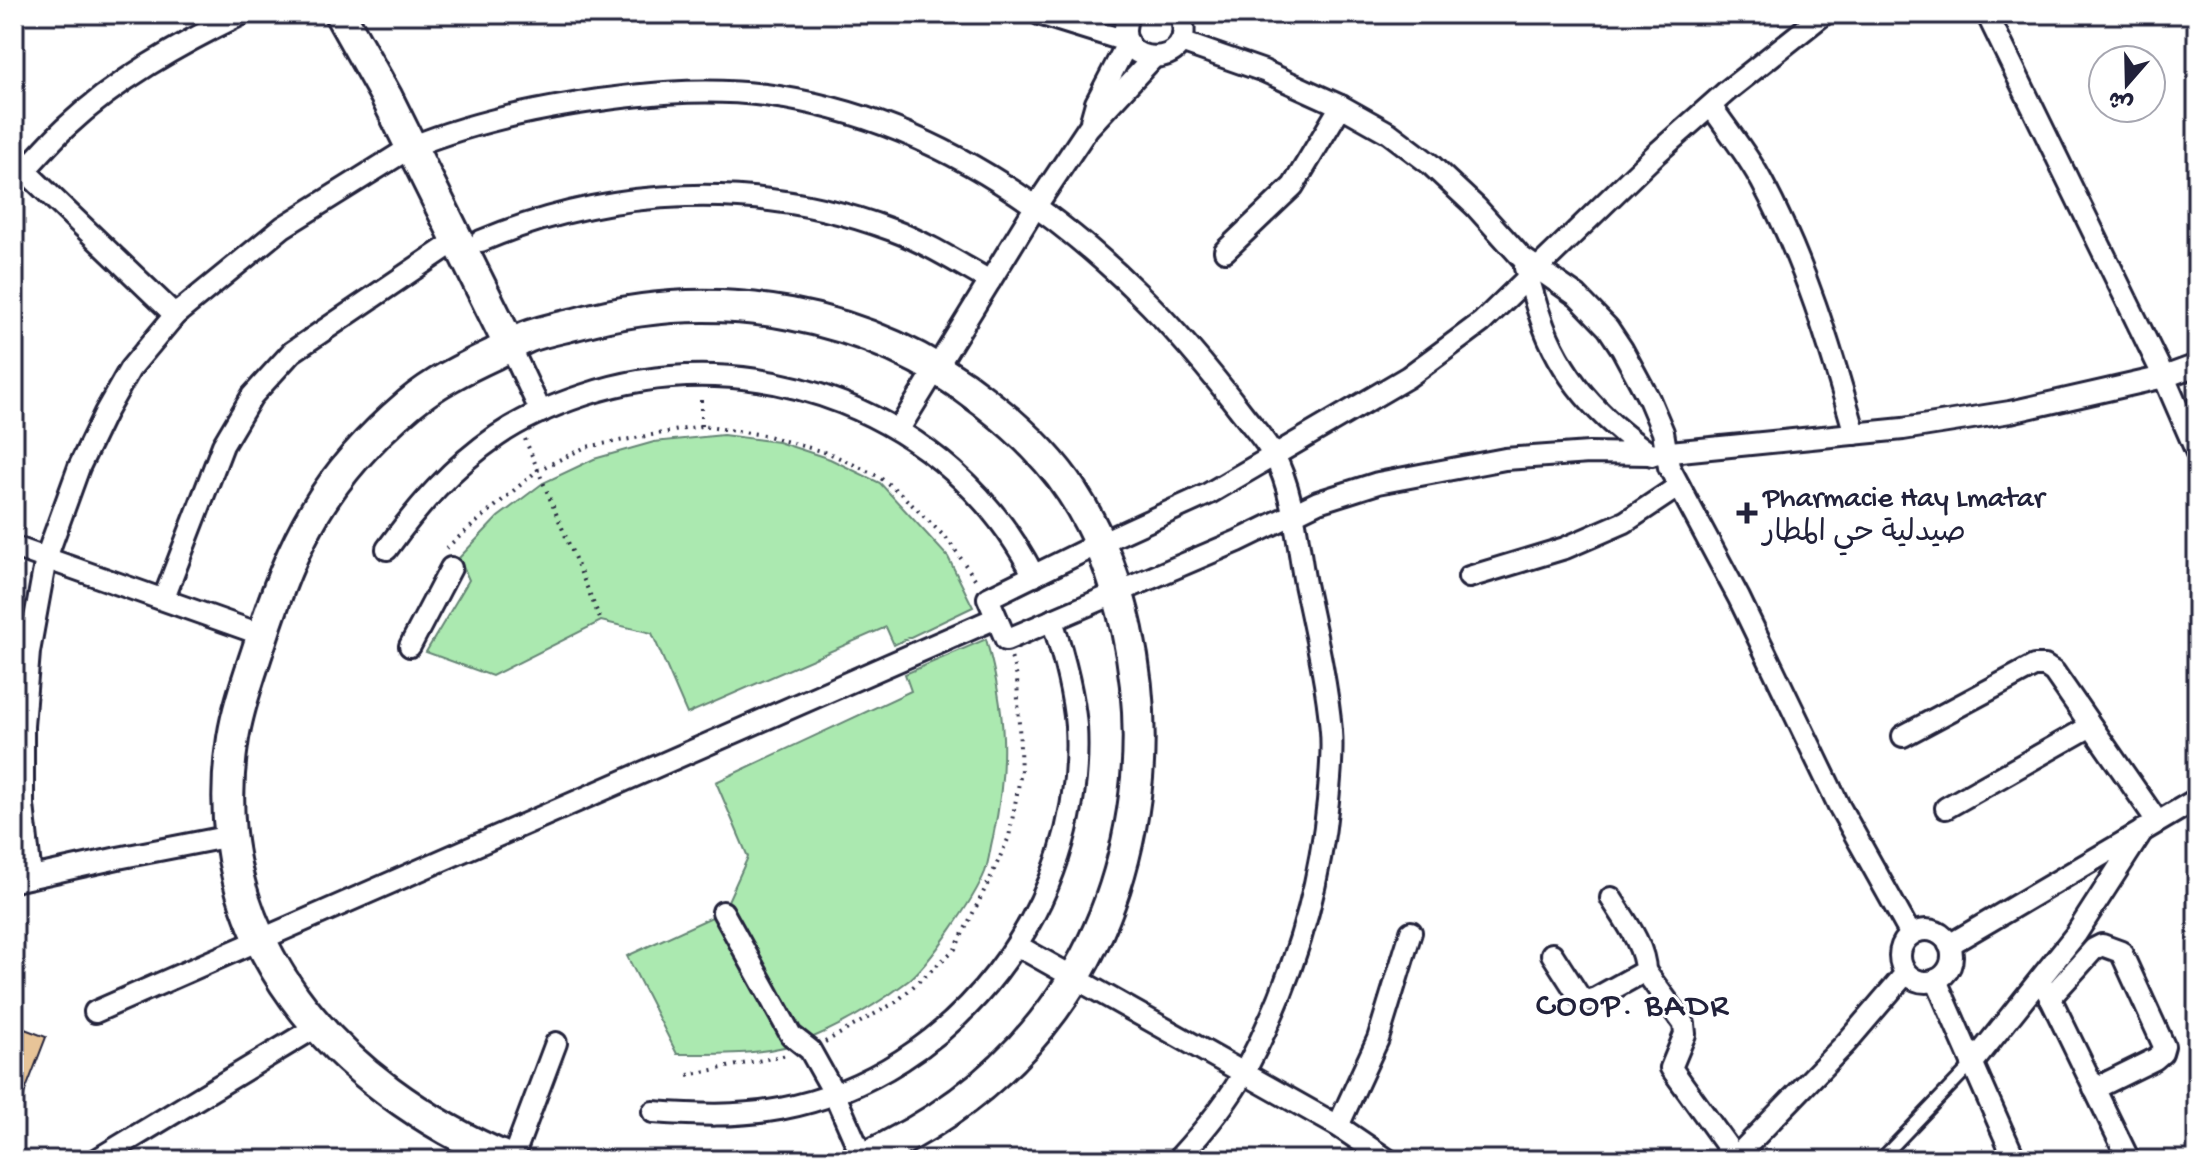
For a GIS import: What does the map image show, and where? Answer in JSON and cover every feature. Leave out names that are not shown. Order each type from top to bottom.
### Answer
[{"type":"street","points":[[175,315],[20,176],[65,128],[112,90],[190,39],[242,14]]},
{"type":"street","points":[[340,14],[421,143]]},
{"type":"street","points":[[363,14],[421,143],[519,341],[541,412]]},
{"type":"street","points":[[1039,14],[1127,42],[1142,55],[1153,58]]},
{"type":"street","points":[[1088,128],[1096,103],[1127,42],[1125,22],[1129,14]]},
{"type":"street","points":[[899,429],[1036,206],[1088,128],[1153,58],[1174,50],[1181,42],[1184,32],[1180,14]]},
{"type":"street","points":[[1824,14],[1657,153],[1482,322],[1408,377],[1208,494],[988,598],[1006,640],[1349,491],[1460,467],[1552,455],[1663,458],[1903,429],[2010,412],[2164,377],[2197,365]]},
{"type":"street","points":[[1987,14],[2164,377],[2197,453]]},
{"type":"street","points":[[1181,42],[1264,71],[1341,106],[1389,133],[1430,164],[1476,207],[1533,274],[1543,325],[1571,381],[1616,428],[1663,458]]},
{"type":"street","points":[[231,836],[23,879],[23,726],[29,652],[46,558],[79,467],[105,413],[130,369],[175,315],[283,227],[421,143],[524,112],[635,94],[700,92],[766,95],[843,112],[910,135],[968,161],[1036,206],[1112,267],[1172,326],[1275,457],[1293,513],[1331,732],[1331,770],[1321,856],[1307,920],[1279,999],[1244,1073],[1194,1142],[1177,1160]]},
{"type":"street","points":[[1225,251],[1293,186],[1341,106]]},
{"type":"street","points":[[1711,106],[1760,179],[1799,256],[1826,331],[1855,434]]},
{"type":"street","points":[[164,598],[223,445],[252,396],[292,352],[469,240],[602,205],[689,194],[735,195],[829,210],[893,230],[990,281]]},
{"type":"street","points":[[1533,274],[1577,296],[1608,328],[1622,349],[1649,399],[1663,458],[1739,598],[1839,806],[1911,935]]},
{"type":"street","points":[[556,1043],[511,1160],[443,1128],[354,1065],[316,1027],[288,990],[261,941],[245,900],[231,836],[229,804],[233,739],[240,707],[279,585],[295,546],[322,499],[348,465],[413,401],[471,364],[519,341],[634,310],[707,305],[780,311],[850,329],[882,341],[935,368],[1001,415],[1072,491],[1098,544],[1117,594],[1131,654],[1137,703],[1138,770],[1134,804],[1120,870],[1093,942],[1074,977],[1029,1041],[983,1086],[923,1129],[862,1160],[834,1093],[810,1050],[791,1035],[723,912]]},
{"type":"street","points":[[387,549],[416,509],[448,475],[498,435],[541,412],[612,385],[671,376],[731,375],[790,385],[848,403],[899,429],[949,467],[991,510],[1026,559],[1034,576]]},
{"type":"street","points":[[1469,577],[1565,548],[1625,522],[1679,486]]},
{"type":"street","points":[[14,547],[263,635]]},
{"type":"street","points":[[410,646],[451,568]]},
{"type":"street","points":[[95,1012],[996,618]]},
{"type":"street","points":[[653,1112],[717,1116],[781,1109],[834,1093],[894,1065],[941,1031],[983,992],[1018,946],[1045,895],[1064,841],[1074,784],[1074,712],[1068,669],[1052,620]]},
{"type":"street","points":[[1903,736],[2034,666],[2045,666],[2054,672],[2091,726],[2150,826]]},
{"type":"street","points":[[1946,808],[2091,726]]},
{"type":"street","points":[[1949,945],[2197,799]]},
{"type":"street","points":[[1972,1064],[2076,934],[2150,826]]},
{"type":"street","points":[[1611,898],[1638,944],[1645,971],[1684,1024],[1685,1034],[1671,1068],[1734,1159],[1846,1043],[1906,973]]},
{"type":"street","points":[[1921,930],[1932,931],[1942,936],[1949,945],[1952,955],[1950,966],[1936,980],[1914,980],[1906,973],[1900,960],[1902,946],[1911,935],[1921,930]]},
{"type":"street","points":[[1338,1126],[1378,1039],[1411,932]]},
{"type":"street","points":[[2050,998],[2094,949],[2102,945],[2121,952],[2164,1046],[2155,1059],[2094,1089]]},
{"type":"street","points":[[1018,946],[1338,1126],[1386,1159]]},
{"type":"street","points":[[1552,954],[1579,996],[1586,1001],[1645,971]]},
{"type":"street","points":[[2041,978],[2129,1160]]},
{"type":"street","points":[[1936,980],[2011,1158]]},
{"type":"street","points":[[96,1160],[316,1027]]},
{"type":"lane","points":[[1880,1160],[1972,1064]]},
{"type":"path","points":[[701,375],[701,426]]},
{"type":"path","points":[[519,424],[601,621]]},
{"type":"path","points":[[451,568],[444,550],[538,470],[586,447],[701,426],[764,435],[831,454],[878,476],[948,540],[988,598]]},
{"type":"path","points":[[688,1075],[810,1050],[896,1002],[955,949],[1009,837],[1021,772],[1017,677],[1006,640]]},
{"type":"green space","points":[[723,435],[778,442],[830,459],[880,483],[948,557],[973,607],[894,645],[886,627],[687,714],[652,633],[601,621],[492,676],[426,652],[469,580],[459,558],[498,517],[543,483],[594,459],[654,442]]},
{"type":"green space","points":[[986,639],[998,690],[1003,738],[998,810],[985,872],[951,930],[908,981],[873,1005],[809,1039],[761,1051],[677,1054],[627,956],[723,912],[748,857],[716,782],[911,691],[905,674]]},
{"type":"building","points":[[14,1025],[46,1037],[14,1120]]},
{"type":"place","name":"Pharmacie Hay Lmatar صيدلية حي المطار","points":[[1747,513]]},
{"type":"district","name":"COOP. BADR","points":[[1633,1002]]}]
